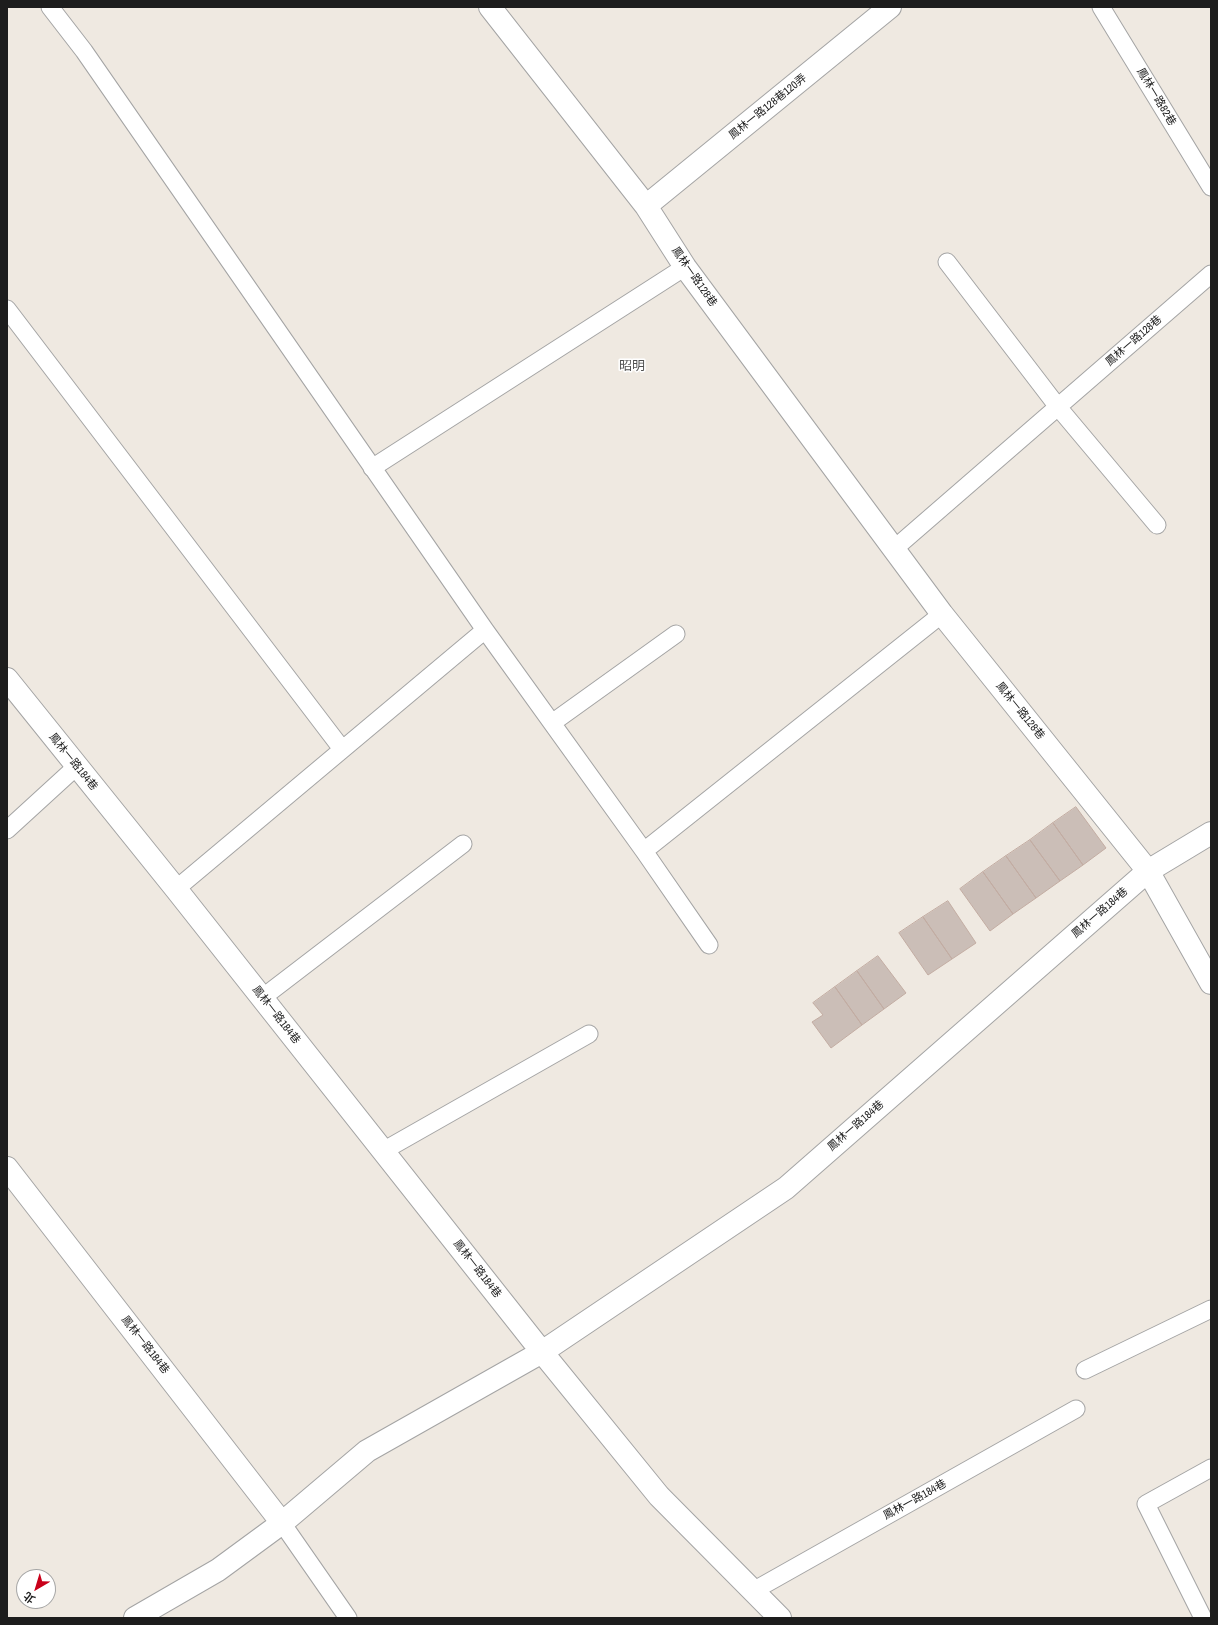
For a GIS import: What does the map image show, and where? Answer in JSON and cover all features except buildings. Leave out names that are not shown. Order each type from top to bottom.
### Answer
[{"type":"street","name":"鳳林一路128巷","points":[[490,7],[646,206],[686,267],[942,614],[1148,871],[1211,983]]},
{"type":"street","name":"鳳林一路128巷120弄","points":[[646,206],[881,10]]},
{"type":"street","name":"鳳林一路184巷","points":[[7,679],[176,889],[542,1352],[659,1496],[780,1618]]},
{"type":"street","points":[[1148,871],[1211,833]]},
{"type":"street","name":"鳳林一路184巷","points":[[134,1618],[218,1570],[282,1523],[367,1451],[542,1352],[786,1188],[1148,871]]},
{"type":"street","name":"鳳林一路184巷","points":[[7,1168],[282,1523]]},
{"type":"lane","points":[[50,7],[88,58],[485,630],[644,851],[709,945]]},
{"type":"lane","name":"鳳林一路82巷","points":[[1101,7],[1211,187]]},
{"type":"lane","points":[[947,262],[1058,407],[1157,525]]},
{"type":"lane","points":[[372,468],[686,267]]},
{"type":"lane","name":"鳳林一路128巷","points":[[894,549],[1211,274]]},
{"type":"lane","points":[[7,309],[342,749]]},
{"type":"lane","points":[[644,851],[942,614]]},
{"type":"lane","points":[[176,889],[485,630]]},
{"type":"lane","points":[[552,723],[676,634]]},
{"type":"lane","points":[[7,830],[77,766]]},
{"type":"lane","points":[[262,998],[464,844]]},
{"type":"lane","points":[[383,1150],[589,1034]]},
{"type":"lane","points":[[1085,1370],[1211,1309]]},
{"type":"lane","name":"鳳林一路184巷","points":[[753,1591],[1076,1409]]},
{"type":"lane","points":[[1203,1618],[1146,1504],[1211,1468]]},
{"type":"lane","name":"鳳林一路184巷","points":[[282,1523],[348,1618]]},
{"type":"district","name":"昭明","points":[[632,367]]}]
